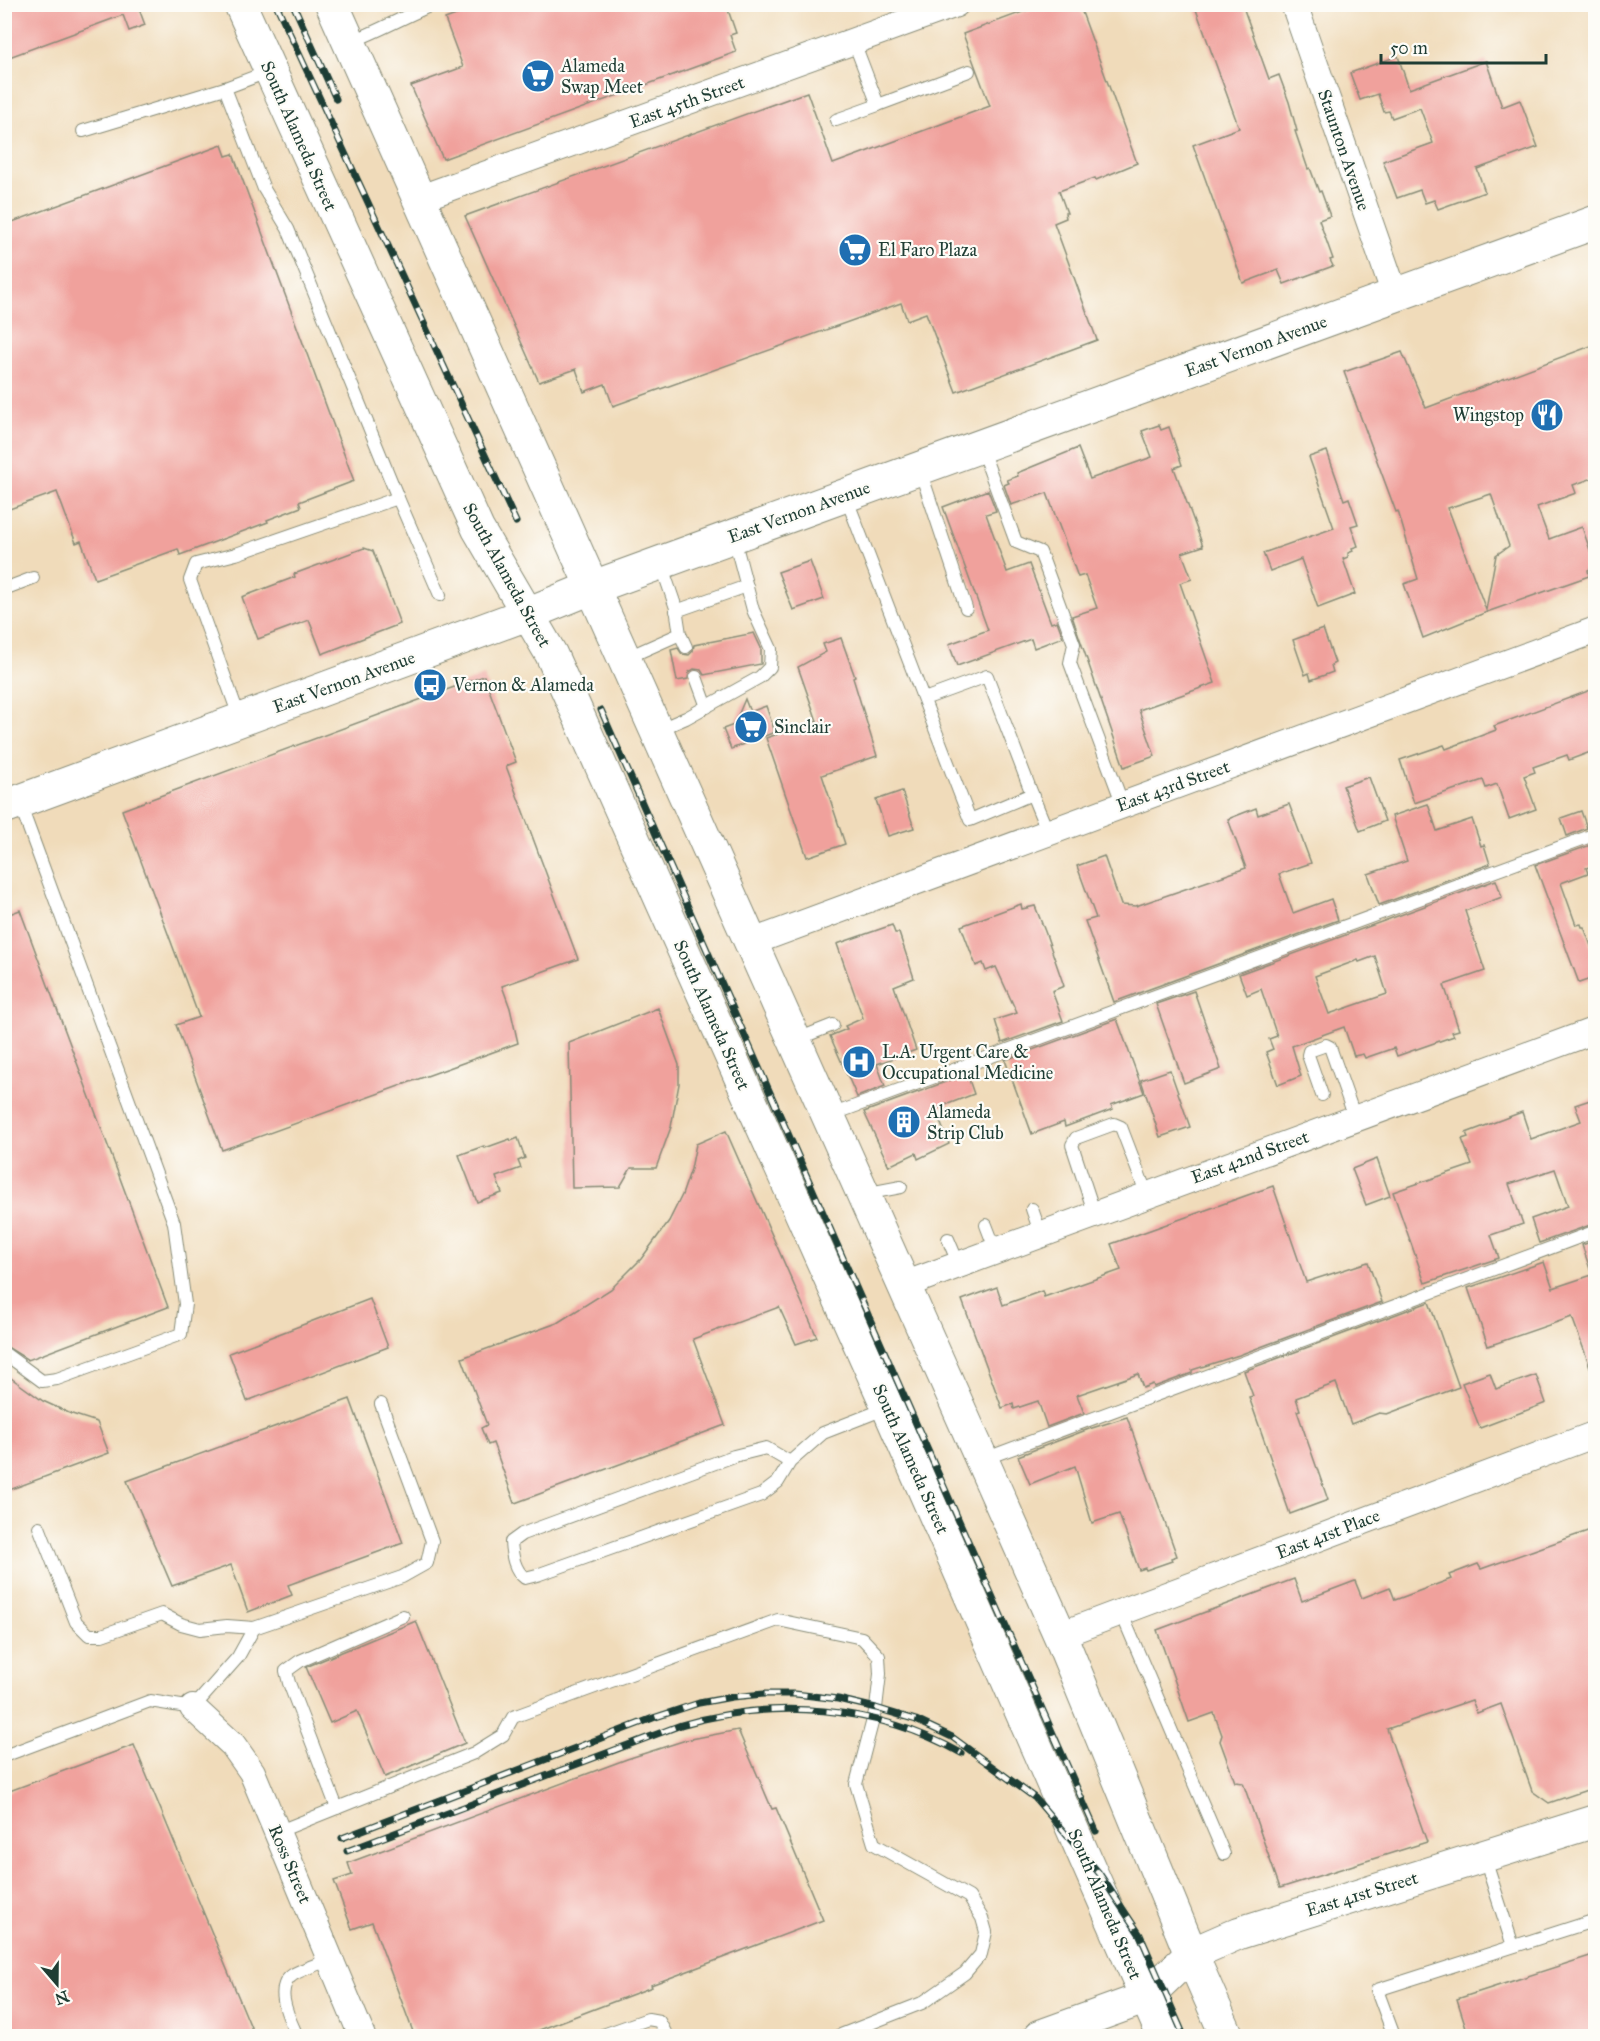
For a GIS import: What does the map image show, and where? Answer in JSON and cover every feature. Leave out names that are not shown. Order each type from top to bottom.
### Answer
[{"type":"main road","points":[[332,4],[1060,1635],[1227,2037]]},
{"type":"main road","name":"East Vernon Avenue","points":[[12,804],[527,614],[591,588],[1596,222]]},
{"type":"street","name":"South Alameda Street","points":[[240,4],[478,529],[550,654],[888,1408],[1163,2037]]},
{"type":"street","name":"East 45th Street","points":[[418,200],[956,4]]},
{"type":"street","name":"Staunton Avenue","points":[[1294,4],[1395,295]]},
{"type":"street","name":"East 43rd Street","points":[[750,943],[1596,630]]},
{"type":"street","name":"East 42nd Street","points":[[904,1285],[1596,1030]]},
{"type":"street","name":"East 41st Place","points":[[1060,1635],[1596,1434]]},
{"type":"street","name":"Ross Street","points":[[193,1708],[233,1745],[246,1763],[362,2037]]},
{"type":"street","name":"East 41st Street","points":[[1145,1998],[1191,1954],[1239,1933],[1596,1821]]},
{"type":"street","points":[[1040,2037],[1145,1998]]},
{"type":"lane","points":[[349,43],[382,30],[402,10],[434,4]]},
{"type":"lane","points":[[854,42],[878,105]]},
{"type":"lane","points":[[83,131],[225,88],[270,71]]},
{"type":"lane","points":[[836,120],[969,71]]},
{"type":"lane","points":[[225,88],[264,189],[288,229],[440,595]]},
{"type":"lane","points":[[980,446],[1016,542],[1040,552],[1074,644],[1070,663],[1123,805]]},
{"type":"lane","points":[[920,468],[966,609]]},
{"type":"lane","points":[[845,495],[970,820],[1032,794]]},
{"type":"lane","points":[[241,720],[190,580],[196,564],[236,554],[398,498]]},
{"type":"lane","points":[[655,731],[707,707],[760,677],[770,667],[771,649],[753,610],[733,537]]},
{"type":"lane","points":[[660,563],[676,611],[680,634],[686,647]]},
{"type":"lane","points":[[4,589],[33,578]]},
{"type":"lane","points":[[676,611],[747,586]]},
{"type":"lane","points":[[623,659],[680,634]]},
{"type":"lane","points":[[924,699],[987,676],[1047,833]]},
{"type":"lane","points":[[696,677],[707,707]]},
{"type":"lane","points":[[4,1353],[42,1381],[57,1379],[181,1334],[185,1304],[174,1222],[12,804]]},
{"type":"lane","points":[[828,1116],[1596,834]]},
{"type":"lane","points":[[794,1041],[833,1025]]},
{"type":"lane","points":[[1322,1095],[1308,1055],[1309,1051],[1326,1045],[1330,1047],[1355,1119]]},
{"type":"lane","points":[[1095,1215],[1072,1145],[1076,1138],[1114,1124],[1121,1127],[1147,1195]]},
{"type":"lane","points":[[863,1194],[901,1187]]},
{"type":"lane","points":[[1032,1209],[1041,1234]]},
{"type":"lane","points":[[986,1225],[996,1251]]},
{"type":"lane","points":[[982,1460],[1596,1231]]},
{"type":"lane","points":[[948,1239],[959,1265]]},
{"type":"lane","points":[[39,1527],[76,1622],[89,1635],[102,1635],[162,1614],[181,1624],[200,1629],[226,1626],[254,1628],[402,1577],[428,1563],[432,1541],[381,1404]]},
{"type":"lane","points":[[790,1462],[766,1448],[734,1456],[522,1534],[511,1542],[513,1558],[520,1574],[525,1578],[537,1575],[761,1495],[778,1482],[790,1462],[823,1433],[888,1408]]},
{"type":"lane","points":[[1121,1612],[1224,1854]]},
{"type":"lane","points":[[338,1808],[288,1683],[286,1671],[300,1661],[403,1616]]},
{"type":"lane","points":[[277,1832],[474,1753],[503,1735],[513,1717],[778,1620],[862,1638],[879,1656],[880,1674],[876,1708],[856,1784],[874,1844],[969,1897],[982,1918],[986,1932],[981,1954],[965,1973],[922,2003],[838,2037]]},
{"type":"lane","points":[[4,1756],[150,1701],[193,1708],[238,1657],[254,1628]]},
{"type":"lane","points":[[1484,1856],[1513,1946]]},
{"type":"lane","points":[[1394,2037],[1377,1990],[1596,1920]]},
{"type":"lane","points":[[297,2037],[284,2006],[284,1989],[291,1975],[330,1959]]},
{"type":"lane","points":[[600,2037],[648,2019],[659,2021],[667,2037]]},
{"type":"building","points":[[4,4],[146,4],[139,9],[145,25],[129,31],[123,15],[4,59]]},
{"type":"building","name":"Alameda Swap Meet","points":[[486,4],[726,4],[736,33],[730,35],[736,52],[443,159],[411,86],[463,67],[445,19]]},
{"type":"building","points":[[1044,4],[1079,4],[1137,163],[1096,180],[1095,178],[1059,191],[1067,213],[1065,213],[1066,218],[1054,223],[1097,340],[956,392],[926,313],[907,320],[901,303],[613,406],[605,384],[584,392],[576,369],[539,382],[465,216],[807,92],[833,164],[990,106],[963,34]]},
{"type":"building","points":[[1194,4],[1242,4],[1269,79],[1279,75],[1308,169],[1310,168],[1319,192],[1321,191],[1330,216],[1319,220],[1333,259],[1330,260],[1333,266],[1284,284],[1278,270],[1243,283],[1193,145],[1239,128]]},
{"type":"building","points":[[1398,56],[1409,89],[1486,61],[1502,107],[1520,100],[1538,147],[1477,169],[1485,192],[1438,209],[1434,200],[1425,203],[1420,190],[1397,198],[1383,161],[1433,143],[1420,108],[1392,118],[1389,111],[1384,112],[1378,94],[1360,100],[1350,73]]},
{"type":"building","points":[[222,145],[226,156],[233,154],[354,481],[299,502],[301,507],[267,520],[268,522],[180,555],[178,549],[95,579],[81,541],[76,543],[57,492],[4,511],[4,225]]},
{"type":"building","points":[[1596,344],[1596,477],[1573,485],[1576,493],[1537,507],[1549,539],[1582,527],[1596,567],[1588,570],[1589,576],[1487,612],[1423,638],[1404,584],[1418,579],[1398,511],[1396,512],[1344,372],[1402,352],[1426,408]],"holes":[[[1491,494],[1509,546],[1496,555],[1486,610],[1448,508]]]},
{"type":"building","points":[[1159,425],[1161,430],[1169,427],[1182,465],[1174,468],[1203,546],[1182,553],[1192,579],[1180,583],[1215,683],[1139,710],[1155,756],[1124,767],[1072,616],[1097,608],[1085,575],[1078,577],[1047,493],[1011,505],[1004,485],[1009,483],[1007,480],[1018,476],[1017,473],[1078,448],[1090,479],[1152,457],[1142,431]]},
{"type":"building","points":[[1327,451],[1344,500],[1349,498],[1358,524],[1351,526],[1358,546],[1352,548],[1353,551],[1343,559],[1355,594],[1318,608],[1301,559],[1270,571],[1263,553],[1334,528],[1309,457]]},
{"type":"building","points":[[988,490],[996,511],[986,514],[1007,572],[1029,564],[1051,623],[1057,621],[1063,637],[1034,648],[1031,639],[957,666],[949,644],[988,630],[943,507]]},
{"type":"building","points":[[364,548],[373,551],[400,624],[322,654],[309,620],[258,639],[242,597],[295,577],[294,574]]},
{"type":"building","points":[[810,561],[824,599],[793,610],[778,572]]},
{"type":"building","points":[[1323,629],[1335,663],[1331,665],[1333,672],[1311,680],[1309,673],[1305,675],[1293,640]]},
{"type":"building","points":[[754,633],[761,648],[761,664],[704,675],[701,670],[694,669],[689,672],[688,679],[677,681],[671,650],[678,648],[682,654],[689,655],[694,645]]},
{"type":"building","points":[[841,638],[855,677],[853,678],[877,756],[822,775],[845,844],[807,857],[766,738],[817,721],[798,667],[826,652],[823,644]]},
{"type":"building","points":[[484,676],[516,762],[506,766],[578,959],[502,986],[518,1043],[222,1150],[176,1025],[199,1017],[122,810]]},
{"type":"building","points":[[1596,688],[1596,750],[1569,760],[1567,755],[1533,767],[1535,772],[1524,776],[1536,809],[1509,819],[1497,784],[1486,788],[1483,780],[1414,803],[1400,760],[1444,745],[1446,749],[1496,730],[1494,726]]},
{"type":"building","name":"Sinclair","points":[[745,699],[750,712],[766,706],[775,732],[731,749],[723,729],[734,725]]},
{"type":"building","points":[[1369,777],[1385,821],[1360,831],[1343,786]]},
{"type":"building","points":[[902,791],[914,828],[888,836],[876,800]]},
{"type":"building","points":[[1289,804],[1311,863],[1279,874],[1293,913],[1331,899],[1338,920],[1114,1002],[1085,921],[1096,918],[1077,866],[1104,856],[1121,905],[1136,906],[1246,868],[1228,819],[1256,808],[1258,815]]},
{"type":"building","points":[[1428,804],[1437,831],[1472,819],[1490,864],[1379,905],[1368,874],[1407,861],[1392,816]]},
{"type":"building","points":[[1581,811],[1587,828],[1567,836],[1561,818]]},
{"type":"building","points":[[1596,843],[1596,865],[1586,868],[1588,873],[1561,883],[1576,925],[1581,924],[1584,927],[1596,959],[1596,977],[1579,983],[1535,865]]},
{"type":"building","points":[[1496,880],[1502,897],[1465,911],[1485,971],[1444,985],[1459,1030],[1452,1032],[1454,1036],[1397,1056],[1394,1048],[1365,1058],[1363,1054],[1354,1056],[1344,1027],[1292,1046],[1301,1076],[1278,1085],[1266,1052],[1273,1049],[1269,1039],[1277,1036],[1261,989],[1247,995],[1239,974]],"holes":[[[1375,956],[1387,994],[1329,1014],[1315,976]]]},
{"type":"building","points":[[1021,904],[1022,909],[1035,906],[1046,934],[1064,986],[1052,991],[1063,1021],[1002,1043],[995,1020],[1017,1013],[996,967],[986,971],[983,963],[976,966],[961,926]]},
{"type":"building","points":[[20,910],[168,1307],[28,1360],[4,1345],[4,916]]},
{"type":"building","points":[[892,925],[895,933],[899,933],[914,978],[894,986],[916,1050],[877,1064],[885,1086],[857,1097],[830,1036],[847,1029],[845,1026],[863,1018],[837,944]]},
{"type":"building","points":[[1194,991],[1221,1069],[1184,1083],[1156,1004]]},
{"type":"building","points":[[658,1008],[679,1065],[679,1084],[671,1127],[656,1168],[631,1168],[620,1187],[572,1188],[569,1043]]},
{"type":"building","points":[[1117,1019],[1144,1093],[1111,1105],[1113,1109],[1065,1127],[1064,1122],[1032,1134],[1005,1060]]},
{"type":"building","points":[[1170,1070],[1190,1127],[1160,1137],[1141,1080]]},
{"type":"building","name":"Alameda Strip Club","points":[[967,1074],[974,1094],[935,1109],[949,1144],[918,1159],[916,1153],[889,1166],[864,1112]]},
{"type":"building","points":[[1596,1098],[1596,1223],[1539,1243],[1531,1219],[1568,1206],[1555,1169],[1509,1184],[1523,1224],[1491,1235],[1499,1258],[1425,1283],[1393,1192],[1472,1165],[1462,1139],[1468,1137],[1466,1133],[1522,1112],[1531,1139],[1581,1121],[1575,1105]]},
{"type":"building","points":[[726,1131],[817,1337],[796,1344],[779,1307],[693,1339],[725,1425],[515,1503],[493,1443],[488,1445],[481,1428],[487,1425],[462,1358],[557,1323],[611,1289],[641,1259],[669,1221],[682,1195],[696,1144]]},
{"type":"building","points":[[518,1138],[525,1158],[518,1161],[521,1168],[496,1177],[502,1193],[477,1202],[459,1155]]},
{"type":"building","points":[[1377,1159],[1390,1196],[1366,1205],[1352,1169]]},
{"type":"building","points":[[1273,1186],[1306,1282],[1368,1262],[1382,1302],[1192,1370],[1192,1373],[1154,1387],[1153,1384],[1143,1388],[1138,1374],[1077,1395],[1084,1413],[1047,1427],[1038,1401],[1014,1409],[1013,1404],[1002,1408],[962,1300],[997,1287],[1003,1305],[1042,1291],[1044,1297],[1121,1270],[1111,1244]]},
{"type":"building","points":[[1596,1240],[1596,1375],[1593,1375],[1572,1317],[1488,1346],[1468,1288],[1544,1262],[1553,1288],[1592,1275],[1582,1245]]},
{"type":"building","points":[[370,1299],[388,1347],[247,1401],[229,1353]]},
{"type":"building","points":[[1429,1302],[1459,1387],[1387,1414],[1379,1413],[1351,1424],[1336,1383],[1296,1398],[1300,1410],[1297,1411],[1328,1500],[1290,1514],[1249,1397],[1253,1396],[1244,1371]]},
{"type":"building","points":[[4,1373],[43,1401],[97,1422],[109,1453],[4,1492]]},
{"type":"building","points":[[1490,1373],[1496,1389],[1536,1375],[1546,1403],[1480,1428],[1462,1383]]},
{"type":"building","points":[[350,1399],[403,1543],[288,1585],[292,1595],[248,1612],[231,1565],[172,1586],[127,1481]]},
{"type":"building","points":[[1127,1417],[1177,1556],[1171,1558],[1172,1561],[1146,1570],[1145,1568],[1139,1570],[1119,1514],[1092,1523],[1075,1466],[1030,1484],[1018,1456]]},
{"type":"building","points":[[1596,1528],[1596,1787],[1549,1803],[1532,1791],[1501,1704],[1477,1713],[1472,1700],[1387,1729],[1427,1842],[1280,1888],[1243,1783],[1235,1782],[1220,1741],[1222,1735],[1214,1713],[1189,1722],[1157,1630],[1294,1579],[1302,1601],[1355,1581],[1362,1598],[1390,1587],[1395,1600],[1451,1579],[1449,1575],[1478,1564],[1481,1569]]},
{"type":"building","points":[[416,1621],[465,1743],[385,1777],[357,1711],[330,1723],[306,1667]]},
{"type":"building","points":[[738,1730],[772,1809],[776,1808],[823,1920],[521,2037],[415,2037],[372,1922],[352,1929],[334,1881],[352,1875],[348,1863],[627,1759],[686,1740]]},
{"type":"building","points":[[134,1745],[255,2037],[4,2037],[4,1793]]},
{"type":"building","points":[[1596,1954],[1596,2037],[1469,2037],[1457,1999]]},
{"type":"railway","points":[[276,4],[516,522]]},
{"type":"railway","points":[[293,4],[336,99]]},
{"type":"railway","points":[[601,710],[1096,1831]]},
{"type":"railway","points":[[342,1838],[653,1718],[699,1703],[764,1694],[795,1694],[838,1699],[916,1720],[952,1737],[1035,1798],[1099,1873],[1140,1935],[1184,2036]]},
{"type":"railway","points":[[347,1851],[681,1725],[716,1716],[788,1709],[859,1716],[928,1737],[961,1753]]},
{"type":"place","name":"Alameda Swap Meet","points":[[538,76]]},
{"type":"place","name":"El Faro Plaza","points":[[855,250]]},
{"type":"place","name":"Wingstop","points":[[1547,415]]},
{"type":"place","name":"Vernon & Alameda","points":[[430,685]]},
{"type":"place","name":"Sinclair","points":[[751,727]]},
{"type":"place","name":"L.A. Urgent Care & Occupational Medicine","points":[[859,1062]]},
{"type":"place","name":"Alameda Strip Club","points":[[904,1122]]}]
